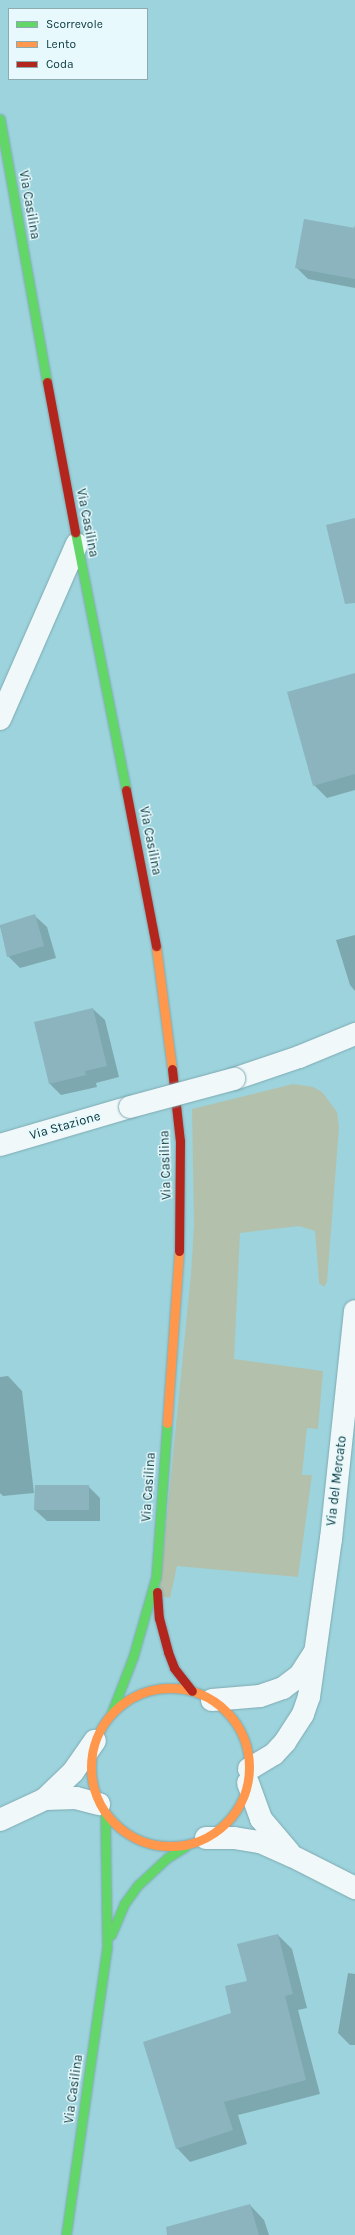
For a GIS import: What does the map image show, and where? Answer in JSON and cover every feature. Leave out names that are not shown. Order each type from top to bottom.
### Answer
[{"type":"main road","name":"Via Casilina","points":[[0,119],[77,544],[155,939],[168,1020],[178,1119],[181,1188],[180,1239],[156,1577],[159,1618],[168,1652],[174,1668],[192,1691]]},
{"type":"main road","name":"Via Casilina","points":[[66,2235],[107,1948],[102,1808],[92,1776],[91,1762],[95,1741],[110,1714],[133,1657],[156,1577]]},
{"type":"main road","points":[[110,1714],[128,1700],[148,1691],[170,1688],[192,1691],[212,1700],[232,1718],[245,1742],[248,1776]]},
{"type":"main road","name":"Via Casilina","points":[[107,1948],[124,1904],[134,1889],[151,1871],[225,1824],[240,1805],[248,1776]]},
{"type":"main road","points":[[102,1808],[121,1830],[142,1842],[165,1847],[197,1842]]},
{"type":"street","points":[[0,719],[77,544]]},
{"type":"street","name":"Via Stazione","points":[[0,1145],[130,1107],[234,1079],[299,1057],[355,1034]]},
{"type":"street","name":"Via del Mercato","points":[[248,1776],[274,1754],[295,1730],[309,1697],[340,1457],[355,1311]]},
{"type":"street","name":"Via del Mercato","points":[[212,1700],[260,1696],[283,1688],[300,1675],[315,1651]]},
{"type":"street","points":[[0,1820],[45,1799],[73,1772],[95,1741]]},
{"type":"street","points":[[248,1776],[261,1819],[292,1856]]},
{"type":"street","points":[[45,1799],[76,1798],[102,1808]]},
{"type":"street","points":[[197,1842],[247,1839],[292,1856],[355,1888]]},
{"type":"green space","points":[[293,1084],[313,1087],[322,1092],[337,1112],[339,1128],[327,1282],[324,1287],[319,1283],[315,1231],[299,1226],[240,1233],[234,1359],[323,1371],[318,1429],[307,1428],[302,1475],[312,1475],[298,1577],[177,1566],[170,1598],[159,1596],[191,1274],[194,1225],[192,1109]]},
{"type":"building","points":[[304,219],[355,228],[355,279],[295,268]]},
{"type":"building","points":[[355,518],[355,603],[345,604],[326,525]]},
{"type":"building","points":[[355,673],[355,774],[313,786],[287,692]]},
{"type":"building","points":[[35,914],[44,946],[7,957],[0,925]]},
{"type":"building","points":[[93,1008],[107,1066],[85,1071],[86,1075],[49,1084],[34,1022]]},
{"type":"building","points":[[35,1485],[89,1485],[89,1510],[34,1510]]},
{"type":"building","points":[[278,1934],[293,1994],[285,1996],[306,2080],[224,2102],[233,2130],[176,2149],[143,2042],[231,2013],[225,1986],[247,1981],[237,1944]]},
{"type":"building","points":[[250,2204],[259,2235],[167,2235],[166,2227]]},
{"type":"traffic: fast","points":[[0,119],[47,382]]},
{"type":"traffic: fast","points":[[75,532],[126,790]]},
{"type":"traffic: fast","points":[[111,1714],[133,1657],[156,1577],[167,1423]]},
{"type":"traffic: fast","points":[[66,2235],[107,1948],[105,1813]]},
{"type":"traffic: fast","points":[[111,1935],[124,1904],[138,1885],[167,1858],[186,1846]]},
{"type":"traffic: slow","points":[[156,946],[172,1069]]},
{"type":"traffic: slow","points":[[167,1423],[179,1251]]},
{"type":"traffic: slow","points":[[162,1688],[178,1688],[193,1691],[207,1697],[226,1711],[236,1723],[246,1744],[249,1767],[246,1790],[236,1811],[226,1823],[214,1833],[193,1843],[178,1846],[162,1846],[147,1843],[126,1833],[114,1823],[104,1811],[94,1790],[91,1775],[91,1759],[94,1744],[104,1723],[114,1711],[126,1701],[147,1691],[162,1688]]},
{"type":"traffic: jam","points":[[47,382],[75,532]]},
{"type":"traffic: jam","points":[[126,790],[156,946]]},
{"type":"traffic: jam","points":[[172,1069],[180,1141],[179,1251]]},
{"type":"traffic: jam","points":[[157,1592],[159,1618],[168,1652],[174,1668],[192,1691]]}]
